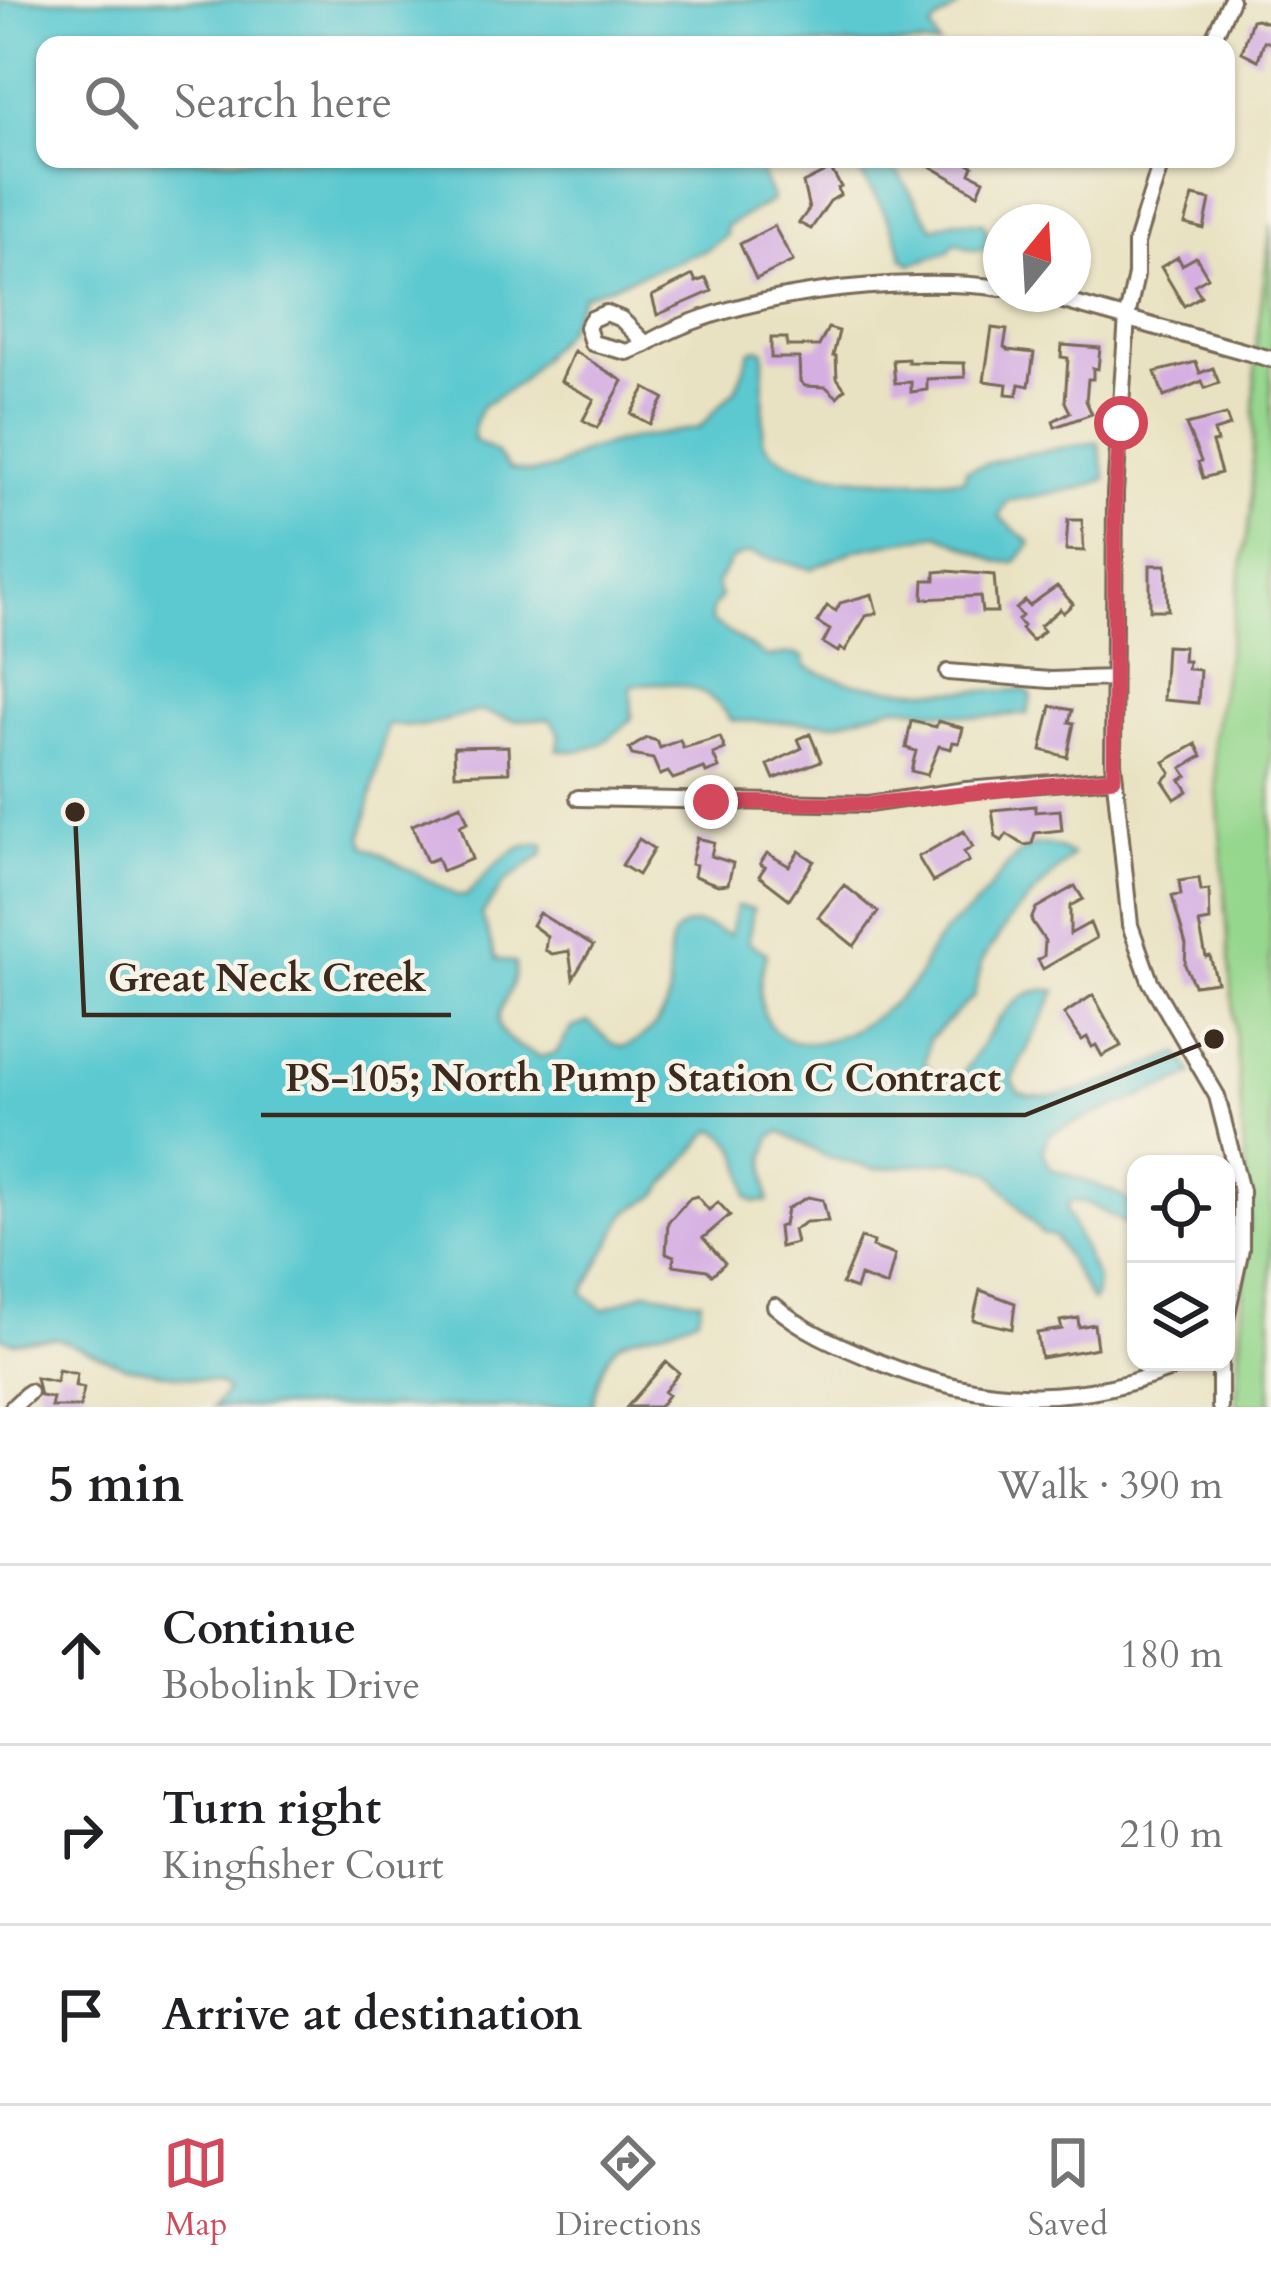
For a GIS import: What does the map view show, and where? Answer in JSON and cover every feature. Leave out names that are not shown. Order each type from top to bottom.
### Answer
[{"type":"street","points":[[1214,36],[1231,0]]},
{"type":"street","points":[[1159,168],[1136,243],[1115,493],[1118,843],[1138,954],[1217,1096],[1236,1168],[1244,1227],[1235,1273]]},
{"type":"street","points":[[646,344],[700,321],[786,296],[933,284],[983,287]]},
{"type":"street","points":[[1091,307],[1271,359]]},
{"type":"street","points":[[948,673],[1050,680],[1113,678]]},
{"type":"street","points":[[578,798],[868,804],[985,788],[1114,778]]},
{"type":"street","points":[[775,1306],[814,1335],[932,1384],[1008,1404],[1080,1403],[1168,1371]]},
{"type":"street","points":[[1220,1371],[1220,1407]]},
{"type":"street","points":[[13,1407],[29,1392]]},
{"type":"green space","points":[[1271,225],[1271,1407],[1236,1407],[1249,1217],[1213,738],[1251,512],[1256,345]]},
{"type":"water","points":[[0,0],[961,0],[931,29],[934,36],[36,36],[36,168],[761,168],[773,200],[725,227],[727,235],[707,250],[583,296],[565,331],[520,382],[481,407],[474,440],[496,453],[510,469],[532,473],[625,440],[699,428],[736,389],[750,351],[758,348],[764,350],[763,441],[778,456],[827,474],[964,479],[966,470],[1014,456],[1098,442],[1106,479],[1007,501],[999,517],[1031,543],[1015,563],[996,561],[939,534],[858,549],[811,569],[748,553],[732,559],[716,584],[721,597],[712,608],[711,621],[766,657],[794,654],[803,657],[805,666],[828,676],[883,687],[1025,690],[1032,696],[1027,714],[979,717],[895,706],[835,723],[741,721],[731,720],[700,692],[660,683],[631,686],[632,718],[607,740],[581,750],[558,750],[560,734],[550,719],[512,720],[479,711],[426,726],[387,725],[362,838],[365,846],[458,896],[466,896],[510,853],[544,844],[543,854],[504,883],[482,915],[496,959],[515,963],[500,1013],[503,1034],[540,1057],[556,1053],[572,1028],[588,1022],[623,1047],[645,1035],[668,1000],[669,955],[675,934],[697,924],[730,935],[736,906],[753,909],[748,942],[766,953],[760,998],[769,1024],[784,1038],[803,1043],[846,1033],[905,992],[939,939],[1021,853],[1047,845],[1072,855],[1011,918],[982,961],[974,996],[929,1039],[925,1064],[938,1077],[953,1078],[963,1072],[1013,1004],[1040,990],[1056,991],[1012,1079],[1018,1092],[1055,1096],[1077,1092],[1179,1053],[1193,1074],[1048,1135],[1043,1150],[1050,1168],[1127,1201],[1127,1224],[1085,1202],[1069,1201],[1067,1211],[1097,1280],[1095,1299],[1092,1301],[1054,1236],[1042,1234],[991,1173],[952,1161],[875,1169],[827,1157],[780,1132],[771,1137],[765,1159],[768,1201],[755,1202],[748,1197],[737,1149],[715,1130],[656,1196],[626,1213],[583,1293],[603,1310],[648,1291],[701,1301],[698,1316],[616,1346],[599,1378],[592,1407],[213,1407],[227,1391],[219,1383],[125,1366],[56,1338],[13,1342],[0,1337]]},
{"type":"water","points":[[856,168],[895,168],[933,228],[955,221],[983,223],[983,249],[955,243],[948,252],[911,264],[903,258],[889,220]]},
{"type":"building","points":[[1252,20],[1271,24],[1271,43],[1264,41],[1258,60],[1242,52]]},
{"type":"building","points":[[933,168],[972,168],[970,173],[984,180],[978,194]]},
{"type":"building","points":[[831,169],[840,195],[830,201],[811,229],[799,223],[809,209],[803,183]]},
{"type":"building","points":[[1193,196],[1210,200],[1204,229],[1185,224]]},
{"type":"building","points":[[774,226],[793,261],[756,279],[740,244]]},
{"type":"building","points":[[1178,257],[1182,265],[1196,257],[1208,277],[1194,285],[1201,296],[1184,306],[1161,267]]},
{"type":"building","points":[[693,275],[696,282],[706,278],[712,291],[657,315],[652,296]]},
{"type":"building","points":[[828,328],[839,331],[833,356],[837,378],[845,389],[837,397],[826,387],[805,386],[800,381],[799,358],[771,358],[771,338],[787,338],[787,346],[819,346]]},
{"type":"building","points":[[992,328],[1007,330],[1004,347],[1008,350],[1034,353],[1029,386],[1019,384],[1017,395],[1006,394],[1007,384],[984,381]]},
{"type":"building","points":[[1062,345],[1100,348],[1098,369],[1093,368],[1093,379],[1088,379],[1086,401],[1092,414],[1055,427],[1053,421],[1070,412],[1065,402],[1068,358],[1061,357]]},
{"type":"building","points":[[574,351],[623,381],[597,428],[583,420],[594,399],[561,381]]},
{"type":"building","points":[[893,360],[964,363],[965,377],[927,379],[927,390],[911,392],[911,382],[895,383]]},
{"type":"building","points":[[1196,362],[1200,373],[1213,368],[1219,383],[1205,388],[1202,381],[1164,397],[1155,372]]},
{"type":"building","points":[[645,388],[664,398],[650,424],[631,414]]},
{"type":"building","points":[[1226,415],[1230,426],[1214,431],[1217,442],[1212,443],[1221,473],[1203,478],[1186,425]]},
{"type":"building","points":[[1068,520],[1082,520],[1084,551],[1066,550]]},
{"type":"building","points":[[1150,565],[1166,565],[1168,610],[1150,610]]},
{"type":"building","points":[[935,572],[994,575],[997,612],[982,612],[980,596],[923,599],[924,580],[935,580]]},
{"type":"building","points":[[1057,586],[1073,604],[1040,626],[1044,631],[1032,641],[1021,629],[1018,620],[1022,616],[1016,609],[1025,601],[1029,606]]},
{"type":"building","points":[[872,594],[877,613],[866,616],[845,651],[823,643],[830,630],[817,622],[827,606],[836,611],[840,603]]},
{"type":"building","points":[[1166,646],[1184,647],[1187,669],[1200,670],[1198,703],[1163,700]]},
{"type":"building","points":[[1051,706],[1072,710],[1067,757],[1041,750]]},
{"type":"building","points":[[911,721],[936,727],[938,721],[963,728],[959,743],[953,742],[951,749],[939,746],[927,775],[911,771],[916,751],[906,748]]},
{"type":"building","points":[[810,734],[821,761],[774,779],[768,765],[802,748],[798,739]]},
{"type":"building","points":[[720,737],[725,749],[713,754],[719,768],[673,779],[668,772],[660,775],[653,759],[632,755],[629,749],[647,738],[657,741],[660,748],[680,740],[683,748]]},
{"type":"building","points":[[1196,744],[1202,756],[1182,768],[1187,776],[1181,780],[1188,791],[1175,799],[1163,781],[1171,773],[1164,762]]},
{"type":"building","points":[[508,746],[509,772],[455,774],[454,747]]},
{"type":"building","points":[[461,805],[468,822],[460,825],[472,859],[442,871],[437,858],[427,862],[412,825]]},
{"type":"building","points":[[1035,806],[1035,812],[1060,810],[1062,830],[1035,833],[1032,844],[1024,845],[1007,834],[1002,841],[996,837],[992,810]]},
{"type":"building","points":[[964,831],[973,847],[964,852],[969,861],[933,882],[918,857]]},
{"type":"building","points":[[697,838],[714,842],[711,856],[733,863],[728,884],[694,876],[696,865],[691,864]]},
{"type":"building","points":[[639,839],[654,849],[638,875],[622,865]]},
{"type":"building","points":[[799,851],[814,861],[789,899],[759,876],[765,867],[760,864],[767,853],[789,866]]},
{"type":"building","points":[[1199,878],[1201,891],[1209,890],[1210,921],[1199,923],[1217,982],[1194,985],[1185,965],[1186,945],[1172,896],[1181,895],[1179,881]]},
{"type":"building","points":[[844,885],[878,912],[854,946],[818,917]]},
{"type":"building","points":[[1075,886],[1083,899],[1070,906],[1070,934],[1090,923],[1096,938],[1043,969],[1038,960],[1044,956],[1045,941],[1031,920],[1036,908]]},
{"type":"building","points":[[539,913],[593,946],[573,978],[569,951],[552,954],[545,950],[547,936],[532,925]]},
{"type":"building","points":[[1093,995],[1121,1046],[1102,1056],[1087,1037],[1082,1040],[1064,1014]]},
{"type":"building","points":[[697,1196],[709,1210],[718,1202],[730,1215],[703,1238],[725,1263],[712,1275],[707,1270],[673,1265],[674,1256],[666,1253],[668,1222]]},
{"type":"building","points":[[808,1197],[823,1200],[828,1221],[806,1222],[793,1230],[796,1243],[780,1247],[778,1227],[784,1225],[787,1209]]},
{"type":"building","points":[[861,1238],[895,1255],[887,1286],[860,1276],[856,1289],[842,1284]]},
{"type":"building","points":[[980,1290],[1015,1303],[1012,1329],[973,1320]]},
{"type":"building","points":[[1078,1318],[1079,1327],[1094,1324],[1097,1348],[1041,1358],[1037,1333],[1062,1329],[1060,1321]]},
{"type":"building","points":[[666,1362],[679,1373],[659,1407],[627,1407]]},
{"type":"building","points":[[58,1370],[77,1374],[75,1386],[84,1388],[80,1407],[51,1407],[53,1398],[40,1396],[36,1378],[56,1382]]},
{"type":"place","name":"Great Neck Creek","points":[[75,812]]},
{"type":"place","name":"PS-105; North Pump Station C Contract","points":[[1214,1039]]},
{"type":"route","points":[[711,802],[868,804],[966,790],[1114,778],[1115,493],[1121,423]]}]
